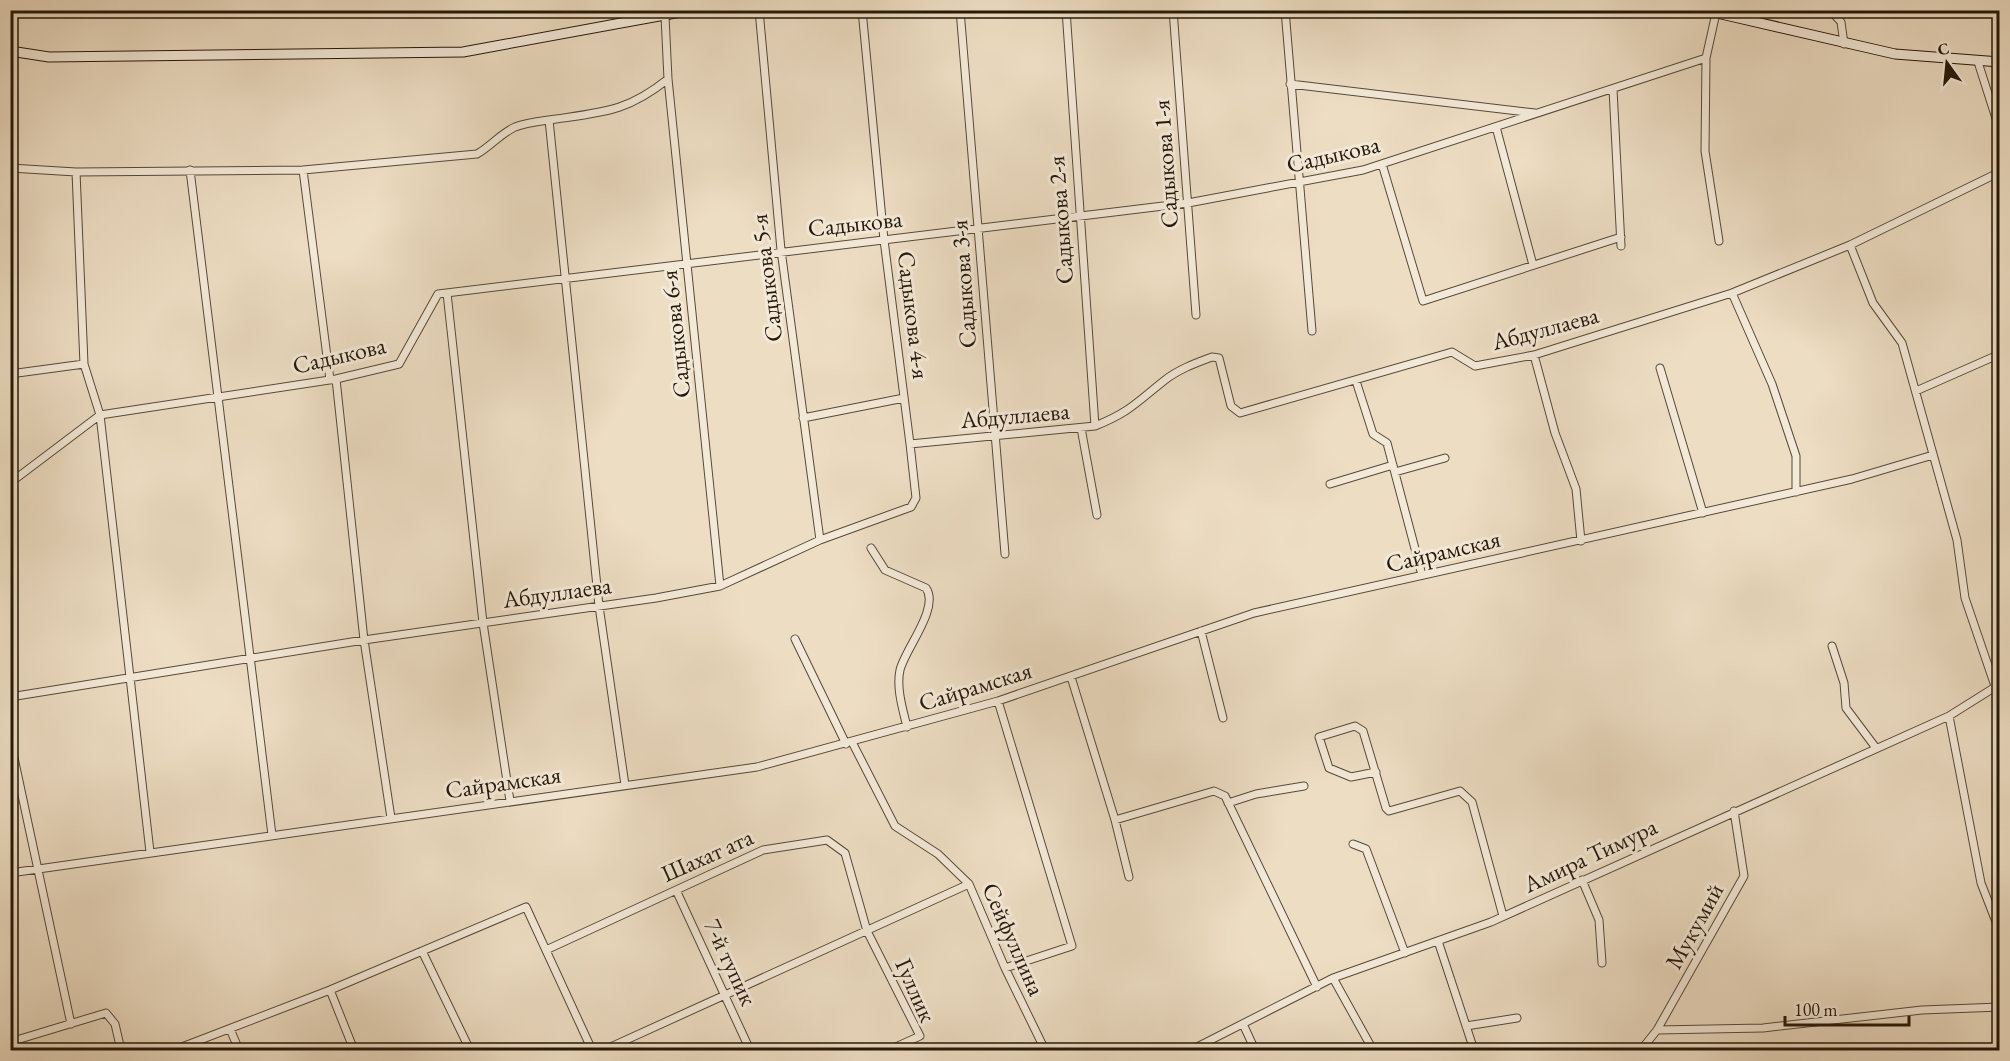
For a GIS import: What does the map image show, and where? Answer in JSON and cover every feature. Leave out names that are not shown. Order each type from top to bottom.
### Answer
[{"type":"main road","points":[[10,51],[49,57],[463,52],[692,10]]},
{"type":"main road","points":[[1704,10],[1895,54],[2000,62]]},
{"type":"street","name":"Садыкова 5-я","points":[[759,10],[782,250],[820,540]]},
{"type":"street","name":"Садыкова 4-я","points":[[862,10],[884,240],[910,444]]},
{"type":"street","name":"Садыкова 3-я","points":[[960,10],[1005,554]]},
{"type":"street","name":"Садыкова 2-я","points":[[1066,10],[1095,426]]},
{"type":"street","name":"Садыкова 1-я","points":[[1173,10],[1196,315]]},
{"type":"street","points":[[1285,10],[1312,332]]},
{"type":"street","points":[[1830,10],[1841,22],[1844,44]]},
{"type":"street","points":[[1716,13],[1706,58],[1705,151],[1719,241]]},
{"type":"street","name":"Садыкова 6-я","points":[[665,16],[668,79],[720,586]]},
{"type":"street","name":"Садыкова","points":[[10,483],[100,415],[333,379],[399,364],[438,294],[782,250],[1188,203],[1382,164],[1706,58]]},
{"type":"street","points":[[1978,62],[2000,131]]},
{"type":"street","points":[[10,168],[76,172],[303,170],[477,154],[489,147],[498,136],[516,127],[628,106],[668,79]]},
{"type":"street","points":[[1290,84],[1539,113]]},
{"type":"street","points":[[1613,89],[1621,246]]},
{"type":"street","points":[[549,120],[599,606],[625,785]]},
{"type":"street","points":[[1496,127],[1533,265]]},
{"type":"street","points":[[1382,164],[1423,301],[1621,237]]},
{"type":"street","points":[[190,170],[272,835]]},
{"type":"street","points":[[303,170],[333,379],[364,640],[391,818]]},
{"type":"street","points":[[76,172],[84,364],[100,415],[128,678],[150,852]]},
{"type":"street","name":"Абдуллаева","points":[[10,697],[720,586],[820,540],[911,507],[916,498],[910,444],[1095,426],[1120,416],[1140,403],[1165,380],[1212,357],[1219,358],[1231,406],[1240,413],[1452,352],[1475,366],[1533,355],[1732,293],[1850,245],[2000,172]]},
{"type":"street","points":[[1850,245],[1873,303],[1902,343],[1957,540],[1965,598],[1997,685]]},
{"type":"street","points":[[447,293],[483,623],[510,801]]},
{"type":"street","points":[[1732,293],[1772,384],[1796,456],[1796,492]]},
{"type":"street","points":[[1916,391],[2000,354]]},
{"type":"street","points":[[1533,355],[1554,433],[1576,489],[1581,541]]},
{"type":"street","points":[[10,374],[84,364]]},
{"type":"street","points":[[1660,368],[1703,513]]},
{"type":"street","points":[[1356,381],[1373,434],[1387,443],[1422,575]]},
{"type":"street","points":[[803,418],[904,398]]},
{"type":"street","points":[[1081,428],[1097,515]]},
{"type":"street","name":"Сайрамская","points":[[10,873],[757,767],[998,701],[1254,613],[1852,479],[1933,454]]},
{"type":"street","points":[[1330,484],[1445,458]]},
{"type":"street","points":[[871,548],[885,570],[926,588],[930,593],[929,607],[900,670],[899,685],[907,727]]},
{"type":"street","points":[[1201,631],[1223,718]]},
{"type":"street","name":"Сейфуллина","points":[[795,639],[895,826],[938,854],[969,885],[1005,968],[1045,1050]]},
{"type":"street","points":[[1832,646],[1844,683],[1846,708],[1876,748]]},
{"type":"street","points":[[1071,677],[1130,877]]},
{"type":"street","name":"Амира Тимура","points":[[1191,1050],[1333,978],[1503,916],[1949,716],[1997,685]]},
{"type":"street","points":[[998,701],[1072,946],[1005,968]]},
{"type":"street","points":[[1949,716],[1982,883],[2000,932]]},
{"type":"street","points":[[1376,772],[1351,777],[1329,768],[1319,737],[1355,726],[1360,727],[1376,772],[1386,808],[1392,812],[1460,790],[1467,795],[1472,802],[1503,916]]},
{"type":"street","points":[[10,739],[71,1024]]},
{"type":"street","points":[[1228,803],[1256,794],[1304,786]]},
{"type":"street","points":[[1115,820],[1214,791],[1220,792],[1228,803],[1317,987]]},
{"type":"street","name":"Мукумий","points":[[1641,1050],[1658,1030],[1744,876],[1734,811]]},
{"type":"street","name":"Шахат ата","points":[[546,950],[763,850],[827,840],[846,853],[867,931]]},
{"type":"street","points":[[1353,844],[1366,849],[1405,953]]},
{"type":"street","points":[[1582,880],[1599,920],[1602,963]]},
{"type":"street","points":[[604,1050],[969,885]]},
{"type":"street","name":"7-й тупик","points":[[676,890],[750,1050]]},
{"type":"street","points":[[174,1050],[330,990],[526,907],[592,1050]]},
{"type":"street","name":"Гуллик","points":[[867,931],[920,1036],[889,1050]]},
{"type":"street","points":[[1438,940],[1474,1050]]},
{"type":"street","points":[[422,951],[470,1050]]},
{"type":"street","points":[[1333,978],[1373,1050]]},
{"type":"street","points":[[330,990],[354,1050]]},
{"type":"street","points":[[1658,1030],[1763,1028],[1922,1010],[2000,1007]]},
{"type":"street","points":[[10,1042],[106,1013],[115,1024],[121,1050]]},
{"type":"street","points":[[1466,1026],[1517,1018]]},
{"type":"street","points":[[1243,1024],[1255,1050]]},
{"type":"street","points":[[230,1029],[239,1050]]}]
